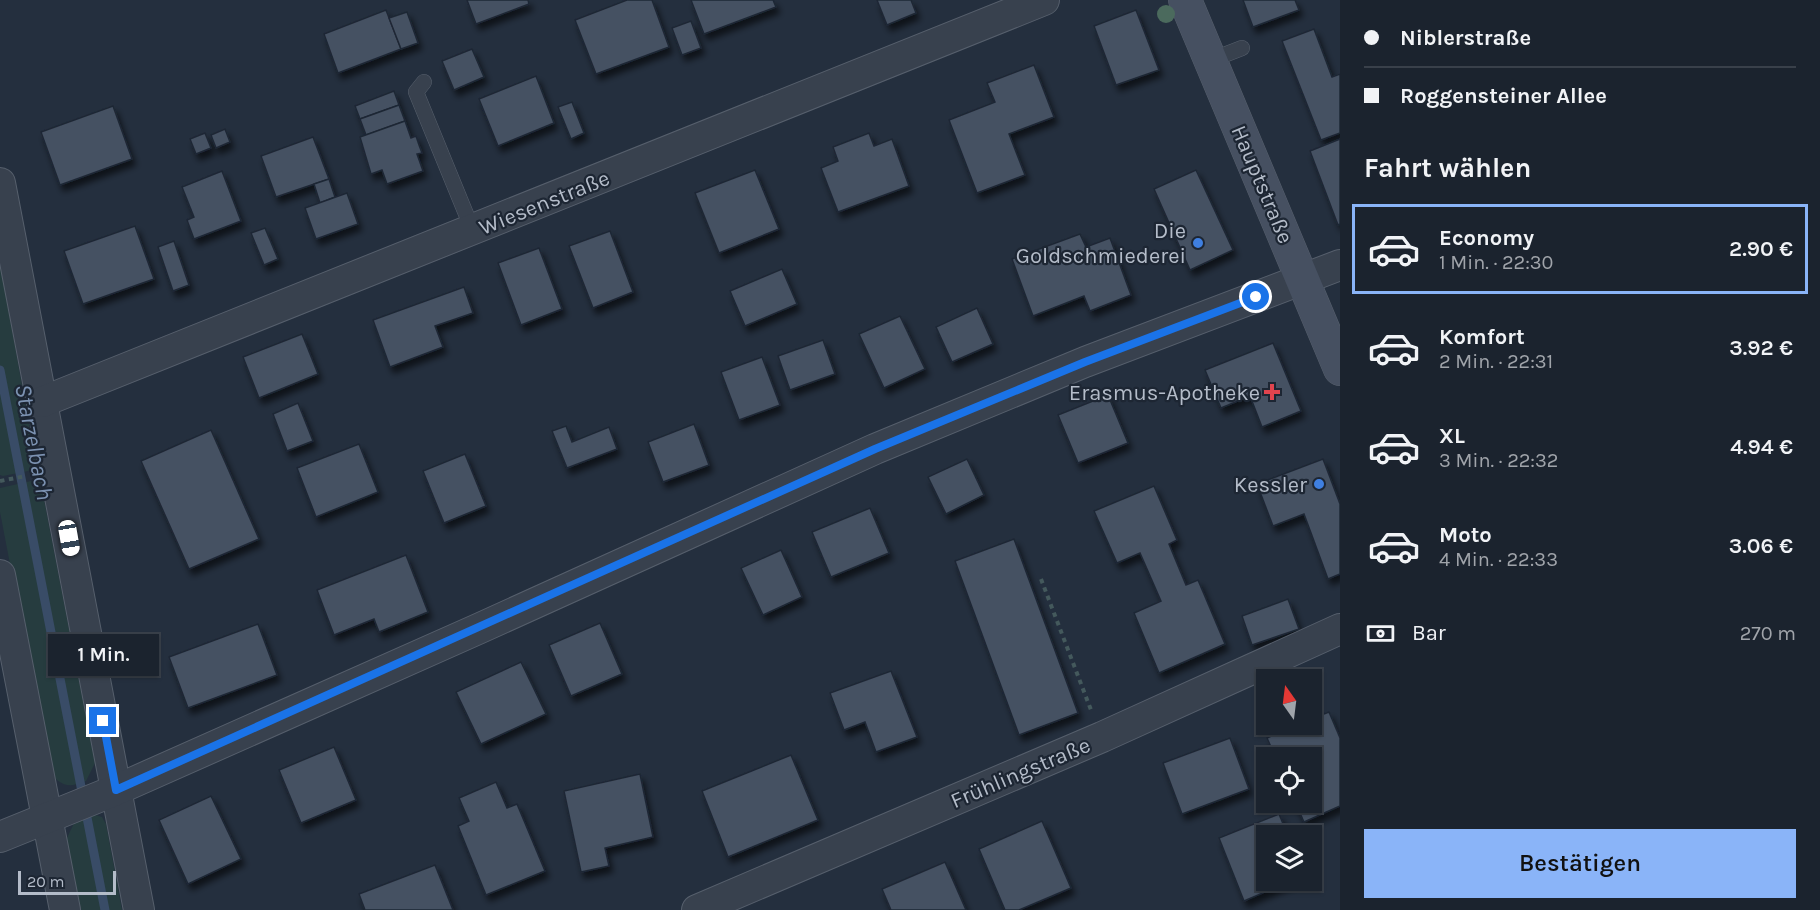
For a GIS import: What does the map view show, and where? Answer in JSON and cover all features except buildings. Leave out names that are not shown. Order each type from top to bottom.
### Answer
[{"type":"main road","name":"Hauptstraße","points":[[1185,0],[1340,369]]},
{"type":"street","name":"Wiesenstraße","points":[[42,402],[473,231],[994,14],[1044,0]]},
{"type":"street","points":[[0,183],[42,402],[107,793],[139,910]]},
{"type":"street","points":[[0,837],[107,793],[875,449],[1085,362],[1340,265]]},
{"type":"street","points":[[0,575],[55,813],[65,910]]},
{"type":"street","name":"Frühlingstraße","points":[[697,910],[1102,737],[1340,629]]},
{"type":"lane","points":[[1210,60],[1242,48]]},
{"type":"lane","points":[[424,82],[416,92],[473,231]]},
{"type":"path","points":[[2,481],[34,474]]},
{"type":"path","points":[[1041,579],[1102,737]]},
{"type":"green space","points":[[0,262],[36,464],[33,470],[3,476],[0,475]]},
{"type":"green space","points":[[40,479],[95,763],[86,781],[75,785],[62,784],[50,773],[0,512],[0,488]]},
{"type":"green space","points":[[92,814],[102,817],[106,824],[122,910],[80,910],[66,840],[75,821]]},
{"type":"waterway","name":"Starzelbach","points":[[0,370],[105,910]]},
{"type":"place","name":"Die Goldschmiederei","points":[[1198,243]]},
{"type":"place","name":"Erasmus-Apotheke","points":[[1272,392]]},
{"type":"place","name":"Kessler","points":[[1319,484]]},
{"type":"route","points":[[103,721],[116,790],[875,449],[1085,362],[1256,297]]}]
